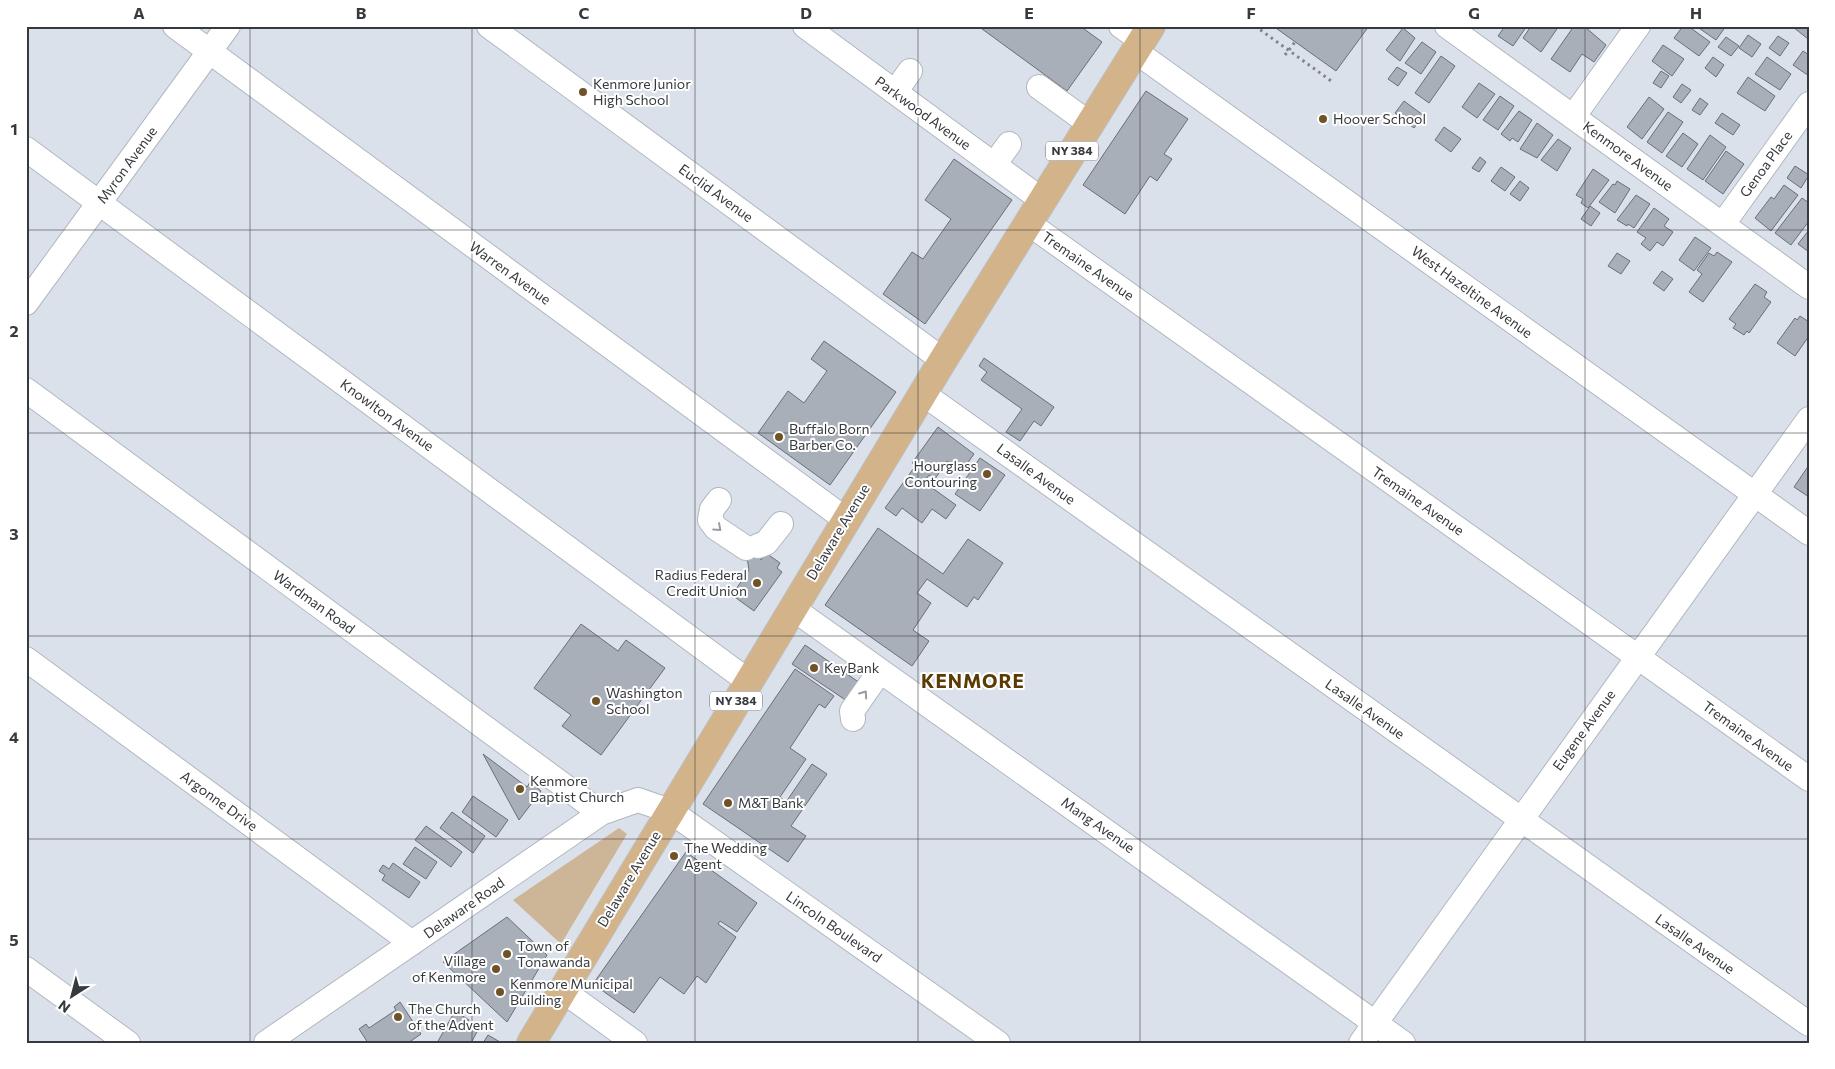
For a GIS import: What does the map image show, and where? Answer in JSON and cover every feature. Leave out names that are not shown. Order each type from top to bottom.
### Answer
[{"type":"main road","name":"Delaware Avenue","points":[[531,1043],[922,393],[1090,124],[1137,36]]},
{"type":"street","name":"Warren Avenue","points":[[175,26],[846,519]]},
{"type":"street","name":"Myron Avenue","points":[[26,303],[228,26]]},
{"type":"street","name":"Euclid Avenue","points":[[490,26],[943,360]]},
{"type":"street","name":"Parkwood Avenue","points":[[805,26],[1042,200]]},
{"type":"street","name":"Kenmore Avenue","points":[[1446,26],[1723,224],[1809,288]]},
{"type":"street","points":[[1573,117],[1638,26]]},
{"type":"street","name":"West Hazeltine Avenue","points":[[1137,36],[1809,533]]},
{"type":"street","points":[[895,92],[910,71]]},
{"type":"street","points":[[1040,87],[1090,124]]},
{"type":"street","name":"Genoa Place","points":[[1723,224],[1809,104]]},
{"type":"street","points":[[994,165],[1009,144]]},
{"type":"street","name":"Knowlton Avenue","points":[[26,149],[748,681]]},
{"type":"street","name":"Tremaine Avenue","points":[[1028,223],[1809,779]]},
{"type":"street","name":"Wardman Road","points":[[26,390],[601,814]]},
{"type":"street","name":"Lasalle Avenue","points":[[922,393],[1809,1024]]},
{"type":"street","name":"Eugene Avenue","points":[[1361,1043],[1754,493],[1809,419]]},
{"type":"street","points":[[719,500],[712,509],[710,520],[716,528],[752,547],[766,542],[781,524]]},
{"type":"street","name":"Mang Avenue","points":[[792,608],[1403,1043]]},
{"type":"street","name":"Argonne Drive","points":[[26,659],[412,944]]},
{"type":"street","points":[[853,718],[852,711],[880,671]]},
{"type":"street","name":"Delaware Road","points":[[266,1043],[601,814],[638,800],[670,811]]},
{"type":"street","name":"Lincoln Boulevard","points":[[670,811],[998,1043]]},
{"type":"street","points":[[26,969],[128,1043]]},
{"type":"street","points":[[562,990],[636,1043]]},
{"type":"path","points":[[1255,26],[1334,83]]},
{"type":"path","points":[[1285,55],[1294,42]]},
{"type":"shaded area","points":[[619,828],[627,834],[561,944],[513,900]]},
{"type":"building","points":[[978,26],[1080,26],[1102,42],[1067,91]]},
{"type":"building","points":[[1273,26],[1333,26],[1336,28],[1337,26],[1369,26],[1336,71]]},
{"type":"building","points":[[1505,26],[1527,26],[1513,46],[1498,36]]},
{"type":"building","points":[[1531,26],[1559,26],[1541,52],[1523,38]]},
{"type":"building","points":[[1574,26],[1584,26],[1606,45],[1594,62],[1582,54],[1570,72],[1551,59]]},
{"type":"building","points":[[1683,26],[1688,26],[1710,42],[1699,56],[1674,38]]},
{"type":"building","points":[[1696,26],[1726,26],[1716,40]]},
{"type":"building","points":[[1794,26],[1809,26],[1808,39],[1793,27]]},
{"type":"building","points":[[1403,28],[1415,38],[1400,61],[1386,50]]},
{"type":"building","points":[[1748,35],[1761,44],[1752,57],[1739,48]]},
{"type":"building","points":[[1778,36],[1789,43],[1780,56],[1769,48]]},
{"type":"building","points":[[1726,37],[1739,46],[1731,56],[1718,47]]},
{"type":"building","points":[[1422,42],[1436,52],[1421,74],[1405,63]]},
{"type":"building","points":[[1663,45],[1684,59],[1672,76],[1652,61]]},
{"type":"building","points":[[1803,51],[1809,55],[1809,76],[1793,65]]},
{"type":"building","points":[[1441,56],[1455,66],[1429,103],[1415,93]]},
{"type":"building","points":[[1713,57],[1724,65],[1716,77],[1705,68]]},
{"type":"building","points":[[1767,57],[1791,74],[1780,90],[1755,74]]},
{"type":"building","points":[[1397,67],[1407,73],[1398,86],[1388,79]]},
{"type":"building","points":[[1661,71],[1669,76],[1661,88],[1653,83]]},
{"type":"building","points":[[1748,77],[1775,96],[1765,111],[1737,93]]},
{"type":"building","points":[[1479,83],[1495,94],[1477,118],[1462,107]]},
{"type":"building","points":[[1682,84],[1691,90],[1681,103],[1673,97]]},
{"type":"building","points":[[1146,91],[1188,119],[1164,154],[1172,159],[1157,181],[1150,176],[1125,214],[1083,185]]},
{"type":"building","points":[[1500,96],[1514,106],[1498,130],[1483,120]]},
{"type":"building","points":[[1649,97],[1664,109],[1642,139],[1627,127]]},
{"type":"building","points":[[1700,98],[1708,104],[1700,115],[1692,110]]},
{"type":"building","points":[[1404,101],[1423,115],[1414,128],[1395,113]]},
{"type":"building","points":[[1519,111],[1532,120],[1518,142],[1512,138],[1510,141],[1501,134]]},
{"type":"building","points":[[1668,112],[1683,122],[1662,153],[1647,142]]},
{"type":"building","points":[[1722,113],[1740,125],[1733,135],[1715,123]]},
{"type":"building","points":[[1537,123],[1553,135],[1537,158],[1520,149]]},
{"type":"building","points":[[1444,127],[1461,139],[1451,152],[1435,140]]},
{"type":"building","points":[[1683,133],[1698,144],[1682,167],[1666,156]]},
{"type":"building","points":[[1710,135],[1726,147],[1703,180],[1687,169]]},
{"type":"building","points":[[1558,139],[1571,148],[1557,171],[1541,160]]},
{"type":"building","points":[[1726,151],[1744,164],[1723,194],[1705,181]]},
{"type":"building","points":[[1480,157],[1486,162],[1479,172],[1472,168]]},
{"type":"building","points":[[954,159],[1012,200],[925,324],[883,294],[912,252],[923,259],[951,219],[925,200]]},
{"type":"building","points":[[1795,166],[1809,175],[1801,188],[1787,178]]},
{"type":"building","points":[[1501,167],[1515,177],[1505,191],[1491,181]]},
{"type":"building","points":[[1593,169],[1609,180],[1588,208],[1581,203],[1583,199],[1576,195]]},
{"type":"building","points":[[1520,181],[1529,188],[1520,201],[1510,194]]},
{"type":"building","points":[[1617,181],[1630,189],[1615,213],[1599,202]]},
{"type":"building","points":[[1784,185],[1798,195],[1771,231],[1755,218],[1771,197],[1774,199]]},
{"type":"building","points":[[1636,195],[1650,204],[1634,228],[1617,220]]},
{"type":"building","points":[[1802,198],[1809,203],[1809,221],[1791,245],[1775,233]]},
{"type":"building","points":[[1590,206],[1600,213],[1591,226],[1581,219]]},
{"type":"building","points":[[1654,208],[1669,219],[1664,226],[1673,232],[1663,246],[1657,242],[1650,251],[1641,244],[1646,238],[1637,232]]},
{"type":"building","points":[[1809,230],[1809,252],[1798,244]]},
{"type":"building","points":[[1695,237],[1711,248],[1694,271],[1679,260]]},
{"type":"building","points":[[1717,252],[1732,262],[1703,302],[1689,292],[1702,274],[1697,270],[1709,253],[1714,256]]},
{"type":"building","points":[[1617,253],[1630,261],[1621,274],[1608,266]]},
{"type":"building","points":[[1662,271],[1673,279],[1664,291],[1653,283]]},
{"type":"building","points":[[1755,284],[1767,292],[1764,297],[1771,302],[1749,333],[1747,331],[1744,335],[1733,328],[1736,324],[1729,319]]},
{"type":"building","points":[[1800,316],[1809,322],[1809,336],[1795,356],[1777,343],[1795,318],[1797,320]]},
{"type":"building","points":[[824,341],[896,392],[830,485],[758,433],[788,391],[804,403],[827,371],[811,359]]},
{"type":"building","points":[[984,358],[1054,407],[1041,426],[1034,421],[1020,441],[1006,432],[1022,409],[981,380],[987,372],[979,366]]},
{"type":"building","points":[[938,427],[974,454],[962,471],[947,461],[935,479],[929,475],[924,482],[956,505],[946,519],[932,509],[922,523],[902,508],[896,516],[885,508],[916,465],[912,463]]},
{"type":"building","points":[[980,458],[1005,475],[980,511],[955,494]]},
{"type":"building","points":[[1809,465],[1809,497],[1794,487]]},
{"type":"building","points":[[878,528],[943,574],[968,539],[1003,563],[978,600],[974,597],[967,607],[927,579],[917,593],[931,603],[913,630],[929,641],[912,666],[825,605]]},
{"type":"building","name":"Radius Federal Credit Union","points":[[756,536],[761,560],[766,553],[780,563],[777,568],[782,572],[754,611],[732,595],[749,570],[744,538]]},
{"type":"building","name":"Washington School","points":[[581,624],[618,651],[626,640],[665,668],[601,755],[562,726],[571,715],[534,688]]},
{"type":"building","points":[[805,645],[860,683],[847,701],[792,664]]},
{"type":"building","points":[[795,669],[834,696],[825,708],[819,704],[790,748],[806,759],[780,797],[786,802],[812,764],[827,774],[791,826],[806,836],[788,862],[703,804]]},
{"type":"building","name":"Kenmore Baptist Church","points":[[483,754],[527,787],[530,782],[541,791],[519,820]]},
{"type":"building","points":[[473,796],[508,820],[496,837],[462,812]]},
{"type":"building","points":[[452,812],[485,836],[473,853],[440,828]]},
{"type":"building","points":[[426,826],[462,852],[451,867],[415,840]]},
{"type":"building","points":[[415,847],[437,862],[426,879],[403,864]]},
{"type":"building","points":[[686,852],[757,903],[737,932],[720,921],[718,924],[736,937],[706,983],[697,976],[684,994],[660,977],[634,1013],[593,984]]},
{"type":"building","points":[[393,863],[420,882],[409,898],[382,880],[385,875],[379,871],[383,865],[389,869]]},
{"type":"building","name":"Kenmore Municipal Building","points":[[507,917],[547,955],[507,1022],[443,962]]},
{"type":"building","name":"The Church of the Advent","points":[[400,1002],[421,1034],[408,1043],[368,1043],[359,1029],[366,1024],[369,1028],[396,1010],[394,1007]]},
{"type":"building","points":[[455,1011],[469,1020],[467,1023],[478,1030],[471,1043],[437,1043]]},
{"type":"building","points":[[488,1035],[500,1042],[500,1043],[483,1043]]},
{"type":"place","name":"Kenmore Junior High School","points":[[583,92]]},
{"type":"place","name":"Hoover School","points":[[1323,119]]},
{"type":"place","name":"Buffalo Born Barber Co.","points":[[779,437]]},
{"type":"place","name":"Hourglass Contouring","points":[[987,474]]},
{"type":"place","name":"Radius Federal Credit Union","points":[[757,583]]},
{"type":"place","name":"KeyBank","points":[[814,668]]},
{"type":"place","name":"Washington School","points":[[596,701]]},
{"type":"place","name":"Kenmore Baptist Church","points":[[520,789]]},
{"type":"place","name":"M&T Bank","points":[[728,803]]},
{"type":"place","name":"The Wedding Agent","points":[[674,856]]},
{"type":"place","name":"Town of Tonawanda","points":[[507,954]]},
{"type":"place","name":"Village of Kenmore","points":[[496,969]]},
{"type":"place","name":"Kenmore Municipal Building","points":[[500,992]]},
{"type":"place","name":"The Church of the Advent","points":[[398,1017]]},
{"type":"district","name":"KENMORE","points":[[973,681]]}]
